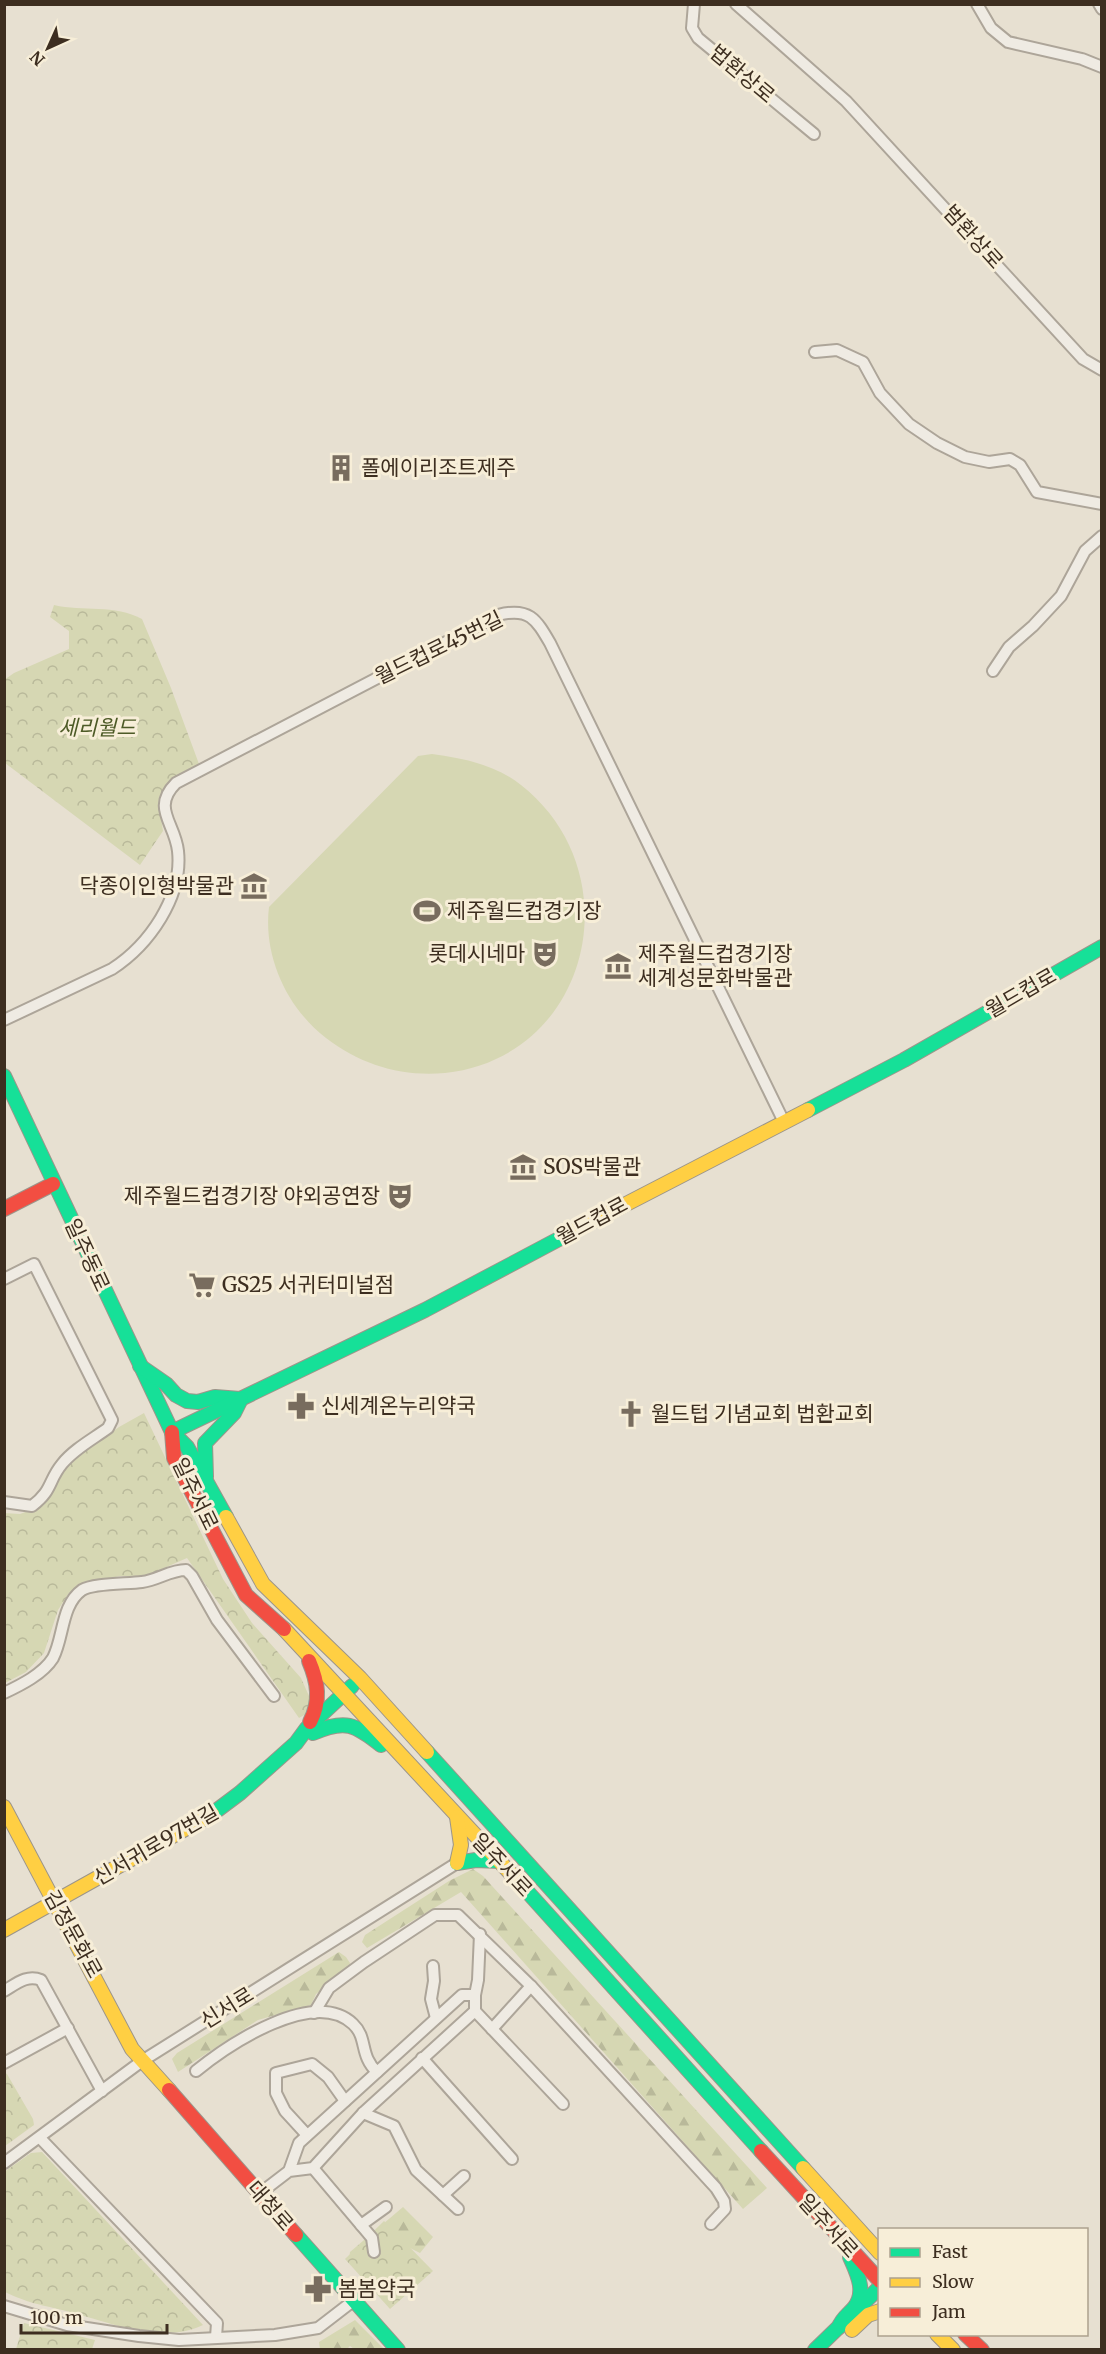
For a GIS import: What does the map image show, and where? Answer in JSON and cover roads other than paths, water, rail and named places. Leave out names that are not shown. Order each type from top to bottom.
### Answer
[{"type":"main road","name":"월드컵로","points":[[172,1432],[424,1310],[904,1060],[1101,947]]},
{"type":"main road","name":"일주동로","points":[[4,1076],[172,1432]]},
{"type":"main road","points":[[4,1209],[53,1184]]},
{"type":"main road","points":[[140,1366],[187,1401],[198,1402],[215,1396],[242,1399],[234,1413],[205,1443],[206,1482]]},
{"type":"main road","name":"일주서로","points":[[172,1432],[187,1447],[263,1584],[364,1682],[878,2252]]},
{"type":"main road","name":"일주서로","points":[[172,1432],[174,1458],[246,1595],[292,1636],[577,1945],[878,2280]]},
{"type":"main road","points":[[292,1636],[308,1659],[318,1689],[318,1704],[310,1730]]},
{"type":"main road","name":"신서귀로97번길","points":[[4,1930],[205,1820],[240,1793],[296,1743],[305,1740],[310,1730],[364,1682]]},
{"type":"main road","points":[[310,1730],[345,1722],[360,1729],[380,1744],[394,1759],[412,1767]]},
{"type":"main road","name":"김정문화로","points":[[4,1807],[132,2049],[142,2061]]},
{"type":"main road","points":[[457,1816],[462,1838],[462,1851],[457,1863]]},
{"type":"main road","points":[[457,1863],[476,1860],[499,1862]]},
{"type":"main road","name":"대청로","points":[[142,2061],[398,2349]]},
{"type":"main road","points":[[841,2331],[842,2319],[854,2307],[860,2295],[860,2279],[845,2245]]},
{"type":"main road","points":[[828,2349],[878,2288]]},
{"type":"main road","points":[[815,2349],[878,2301]]},
{"type":"main road","points":[[841,2331],[849,2333],[868,2315],[878,2311]]},
{"type":"main road","points":[[939,2336],[953,2349]]},
{"type":"main road","points":[[967,2336],[982,2349]]},
{"type":"street","name":"법환상로","points":[[694,4],[692,28],[698,38],[814,134]]},
{"type":"street","name":"범환상로","points":[[736,4],[846,101],[1083,359],[1101,370]]},
{"type":"street","points":[[977,4],[991,28],[1008,42],[1082,59],[1101,68]]},
{"type":"street","points":[[1099,4],[1101,9]]},
{"type":"street","points":[[815,352],[837,350],[863,362],[880,393],[909,424],[938,443],[965,457],[989,462],[1010,459],[1020,465],[1037,492],[1101,504]]},
{"type":"street","points":[[993,671],[1008,647],[1033,626],[1061,596],[1085,551],[1101,536]]},
{"type":"street","name":"월드컵로45번길","points":[[4,1020],[112,969],[146,941],[167,906],[178,874],[178,848],[164,806],[167,793],[176,783],[498,615],[514,612],[532,616],[538,621],[550,643],[784,1122]]},
{"type":"street","points":[[4,1280],[34,1264],[112,1420],[108,1428],[63,1462],[46,1494],[40,1500],[32,1506],[4,1502]]},
{"type":"street","points":[[4,1693],[36,1674],[53,1657],[67,1611],[80,1591],[92,1587],[155,1580],[174,1570],[186,1570],[192,1576],[217,1620],[274,1696]]},
{"type":"street","name":"신서로","points":[[4,2163],[142,2061],[457,1863]]},
{"type":"street","points":[[314,2013],[329,1988],[364,1962],[435,1915],[458,1915],[531,1986],[716,2188],[724,2201],[725,2209],[711,2224]]},
{"type":"street","points":[[480,1934],[475,2011],[564,2104]]},
{"type":"street","points":[[433,1966],[434,1980],[431,1999],[436,2018]]},
{"type":"street","points":[[4,1991],[25,1979],[41,1980],[102,2091]]},
{"type":"street","points":[[492,2029],[531,1986]]},
{"type":"street","points":[[289,2171],[299,2142],[462,1995],[475,1995]]},
{"type":"street","points":[[259,2194],[289,2171],[314,2169],[363,2113],[475,2011]]},
{"type":"street","points":[[196,2070],[221,2050],[257,2030],[302,2014],[326,2012],[352,2023],[361,2033],[365,2057],[376,2072]]},
{"type":"street","points":[[4,2063],[68,2028]]},
{"type":"street","points":[[422,2058],[512,2159]]},
{"type":"street","points":[[307,2135],[285,2111],[276,2093],[276,2073],[312,2064],[328,2078],[345,2101]]},
{"type":"street","points":[[363,2113],[394,2126],[416,2170],[458,2209]]},
{"type":"street","points":[[40,2138],[217,2323],[216,2337]]},
{"type":"street","points":[[314,2169],[372,2238],[374,2252]]},
{"type":"street","points":[[443,2195],[464,2176]]},
{"type":"street","points":[[361,2225],[386,2207]]},
{"type":"street","points":[[4,2306],[68,2325],[179,2340],[275,2335],[318,2328],[353,2301]]},
{"type":"place","name":"폴에이리조트제주","points":[[341,468]]},
{"type":"place","name":"닥종이인형박물관","points":[[254,886]]},
{"type":"place","name":"제주월드컵경기장","points":[[427,911]]},
{"type":"place","name":"롯데시네마","points":[[545,954]]},
{"type":"place","name":"제주월드컵경기장 세계성문화박물관","points":[[618,966]]},
{"type":"place","name":"SOS박물관","points":[[523,1167]]},
{"type":"place","name":"제주월드컵경기장 야외공연장","points":[[400,1196]]},
{"type":"place","name":"GS25 서귀터미널점","points":[[202,1285]]},
{"type":"place","name":"신세계온누리약국","points":[[301,1406]]},
{"type":"place","name":"월드텁 기념교회 법환교회","points":[[631,1414]]},
{"type":"place","name":"봄봄약국","points":[[318,2289]]},
{"type":"park label","name":"세리월드","points":[[97,728]]}]
